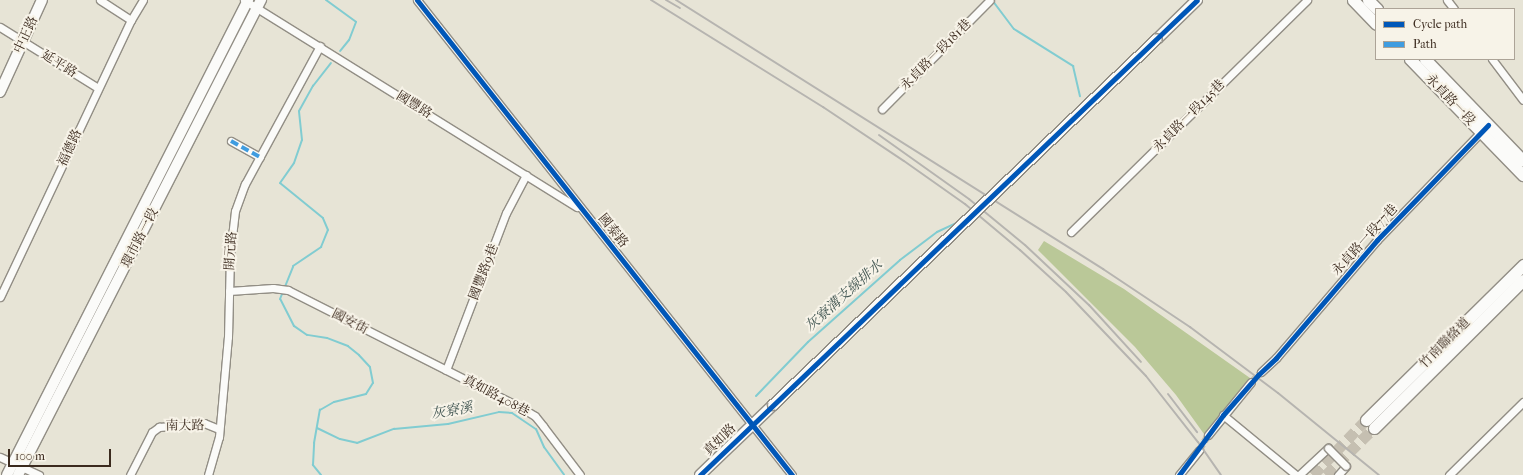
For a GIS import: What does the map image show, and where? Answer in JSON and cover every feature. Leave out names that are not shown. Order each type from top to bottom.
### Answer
[{"type":"main road","name":"中正路","points":[[0,92],[42,0]]},
{"type":"main road","name":"真如路","points":[[700,475],[1197,0]]},
{"type":"main road","points":[[1353,0],[1375,23]]},
{"type":"main road","points":[[1368,0],[1376,8]]},
{"type":"main road","name":"環市路一段","points":[[17,468],[145,203],[246,1]]},
{"type":"main road","name":"環市路一段","points":[[7,475],[17,468],[155,207],[259,4]]},
{"type":"main road","name":"永貞路一段","points":[[1411,60],[1485,129],[1523,161]]},
{"type":"main road","name":"永貞路一段","points":[[1426,60],[1523,175]]},
{"type":"main road","points":[[145,203],[155,207]]},
{"type":"main road","name":"竹南聯絡道","points":[[1523,265],[1370,424],[1523,280]]},
{"type":"street","points":[[100,0],[131,20]]},
{"type":"street","name":"福德路","points":[[0,297],[98,88],[131,20],[143,0]]},
{"type":"street","name":"國泰路","points":[[417,0],[580,209],[792,475]]},
{"type":"street","name":"永貞路一段181巷","points":[[882,109],[990,0]]},
{"type":"street","name":"永貞路一段145巷","points":[[1071,232],[1307,0]]},
{"type":"street","points":[[1447,0],[1453,8]]},
{"type":"street","name":"國豐路","points":[[246,1],[259,4],[320,46],[580,209]]},
{"type":"street","name":"延平路","points":[[0,27],[98,88]]},
{"type":"street","name":"開元路","points":[[208,475],[219,429],[228,337],[230,254],[235,211],[245,184],[320,46]]},
{"type":"street","points":[[1493,60],[1523,100]]},
{"type":"street","name":"永貞路一段77巷","points":[[1261,372],[1276,358],[1377,240],[1485,129]]},
{"type":"street","points":[[231,141],[260,157]]},
{"type":"street","name":"國豐路9巷","points":[[446,370],[506,213],[526,175]]},
{"type":"street","name":"國安街","points":[[229,291],[273,288],[288,290],[413,354]]},
{"type":"street","name":"真如路408巷","points":[[413,354],[520,407],[535,416],[580,475]]},
{"type":"street","points":[[1208,435],[1251,382]]},
{"type":"street","points":[[1449,475],[1523,402]]},
{"type":"street","points":[[1223,415],[1298,475],[1328,448],[1346,466],[1338,475]]},
{"type":"street","name":"南大路","points":[[130,475],[152,432],[159,427],[204,424],[219,429]]},
{"type":"street","points":[[1179,475],[1199,450]]},
{"type":"street","points":[[0,457],[17,468],[39,475]]},
{"type":"green space","points":[[1044,241],[1124,289],[1250,378],[1204,434],[1176,395],[1135,347],[1038,250]]},
{"type":"waterway","points":[[326,0],[356,22],[349,40],[340,51]]},
{"type":"waterway","name":"灰寮溝支線排水","points":[[992,0],[1014,29],[1073,66],[1080,96]]},
{"type":"waterway","points":[[321,475],[313,465],[314,443],[320,410],[334,402],[366,394],[373,383],[370,367],[359,355],[348,346],[327,338],[307,335],[294,326],[280,299],[293,266],[321,247],[328,230],[323,218],[280,183],[294,163],[302,140],[299,111],[313,86],[331,63]]},
{"type":"waterway","name":"灰寮溝支線排水","points":[[756,396],[808,342],[900,260],[937,232],[956,223]]},
{"type":"waterway","name":"灰寮溪","points":[[317,428],[340,439],[357,443],[394,429],[448,424],[499,412],[512,413],[536,429],[544,447],[564,475]]},
{"type":"waterway","name":"灰寮溝支線排水","points":[[717,439],[730,427]]},
{"type":"tunnel","points":[[1251,382],[1261,372]]},
{"type":"tunnel","points":[[1313,475],[1366,420]]},
{"type":"tunnel","points":[[1326,475],[1374,428]]},
{"type":"tunnel","points":[[1199,450],[1208,435]]},
{"type":"railway","points":[[651,0],[823,107],[965,204],[1020,250],[1066,292],[1146,376],[1198,442],[1221,475]]},
{"type":"railway","points":[[666,0],[680,8]]},
{"type":"railway","points":[[676,0],[1103,269],[1190,327],[1278,393],[1379,475]]},
{"type":"railway","points":[[879,135],[969,199],[1025,245],[1089,305],[1141,362]]},
{"type":"railway","points":[[1168,394],[1197,432]]},
{"type":"marked path","points":[[231,141],[260,157]]},
{"type":"cycle path","points":[[417,0],[792,475]]},
{"type":"cycle path","points":[[700,475],[1197,0]]},
{"type":"cycle path","points":[[1179,475],[1223,415],[1258,375],[1276,358],[1377,240],[1488,125]]}]
